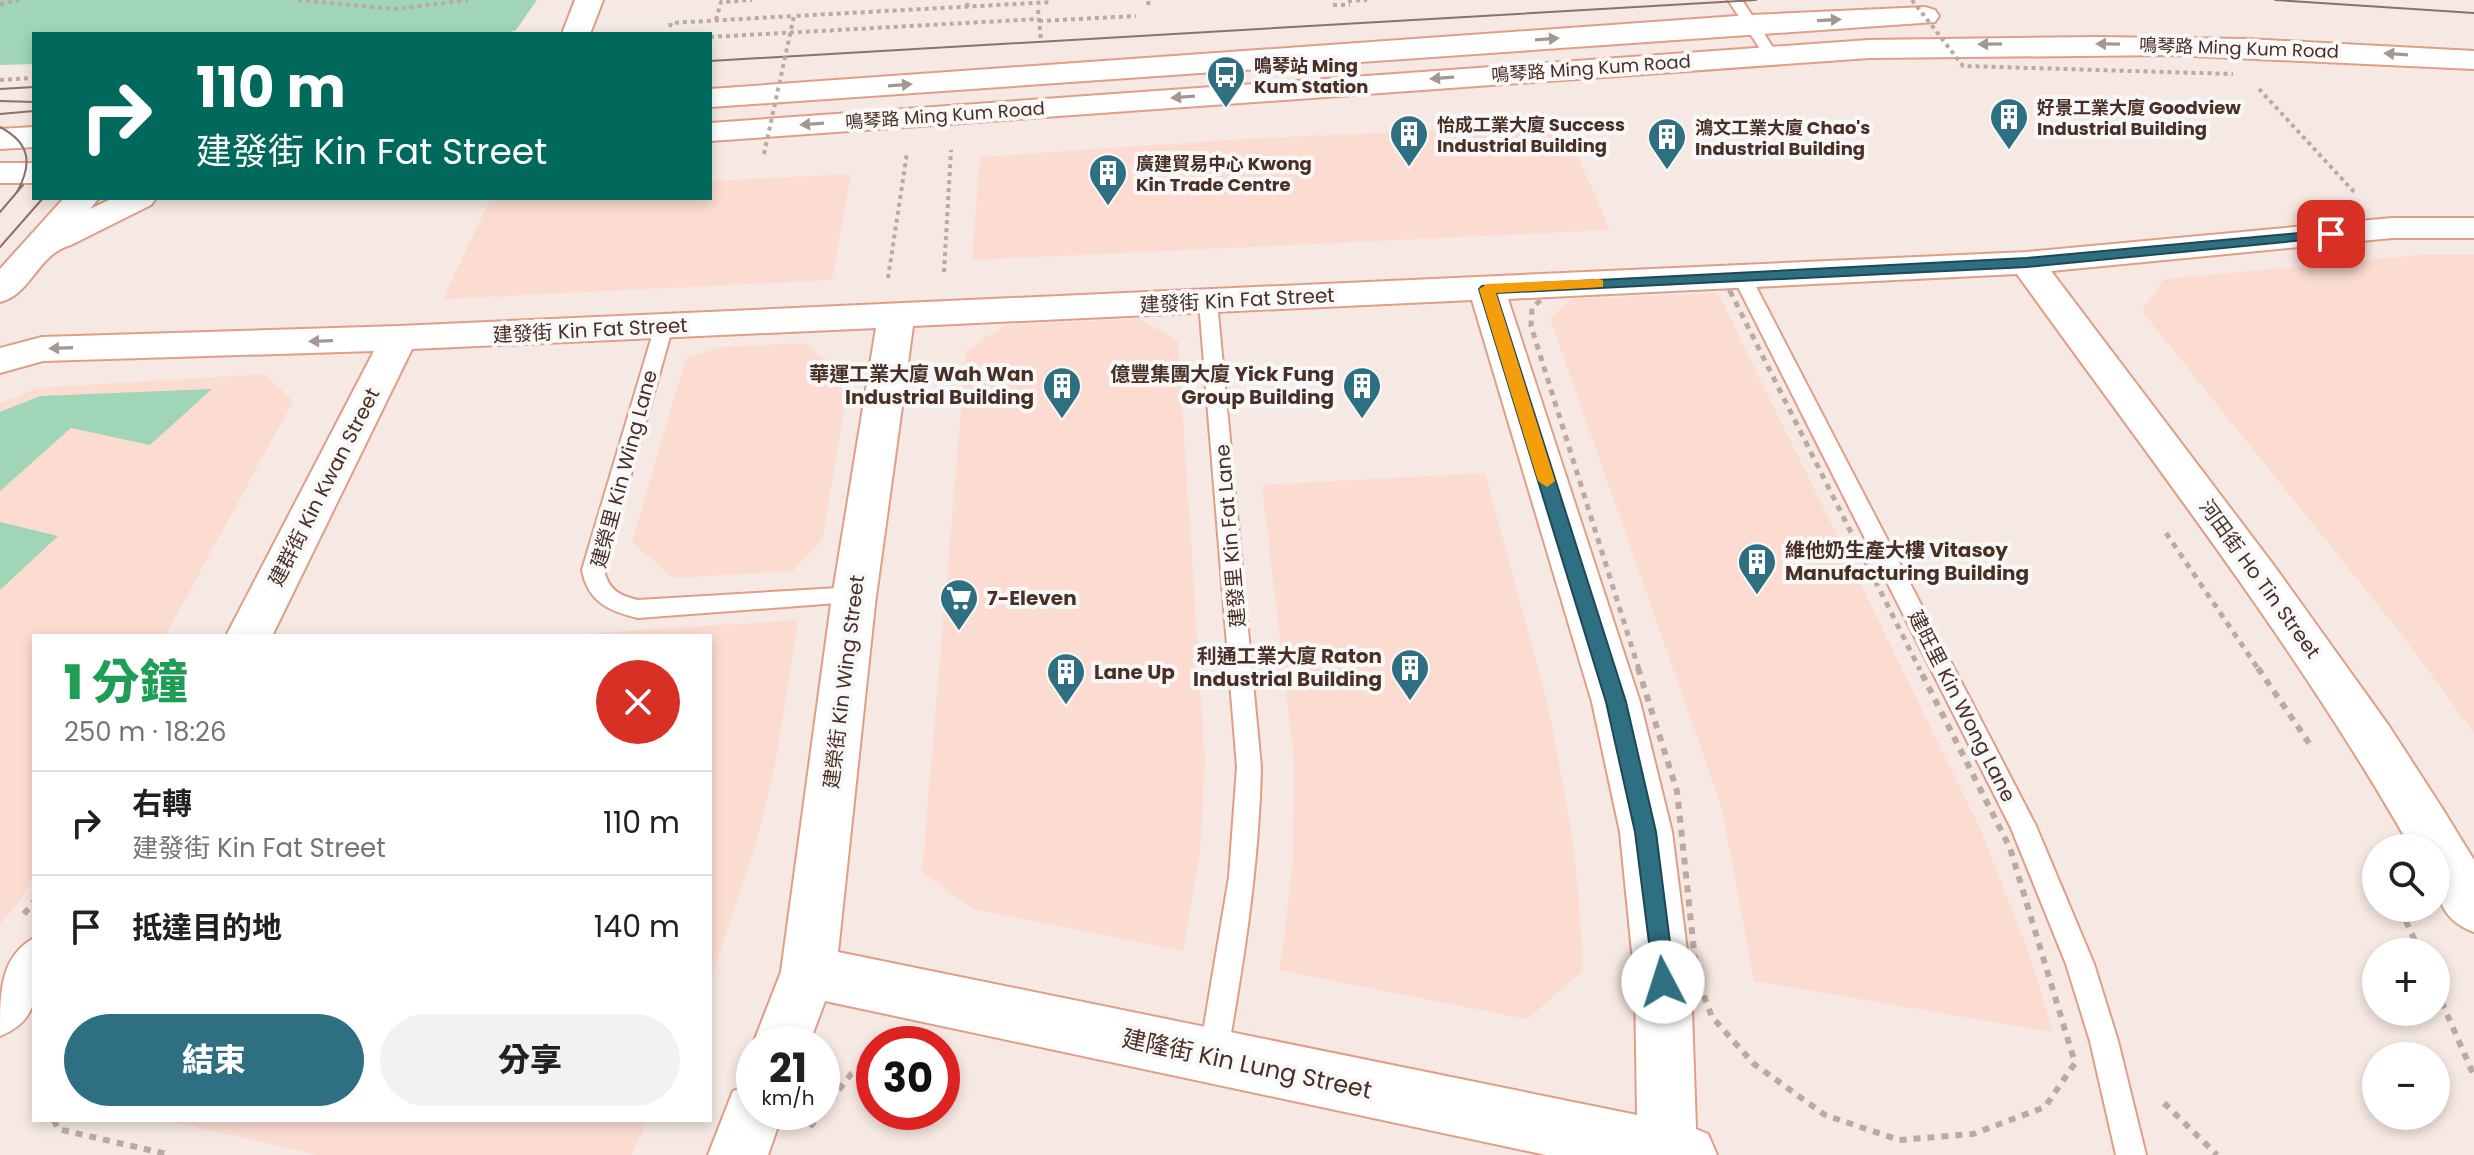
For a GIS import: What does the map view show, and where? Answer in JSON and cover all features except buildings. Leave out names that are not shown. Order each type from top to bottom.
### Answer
[{"type":"street","points":[[577,32],[589,0]]},
{"type":"street","name":"鳴琴路 Ming Kum Road","points":[[712,98],[1743,12],[1946,15]]},
{"type":"street","name":"鳴琴路 Ming Kum Road","points":[[712,132],[1771,55],[1954,45],[2068,43],[2275,48],[2474,60]]},
{"type":"street","points":[[0,173],[32,173]]},
{"type":"street","points":[[0,291],[80,200]]},
{"type":"street","points":[[36,251],[104,213],[134,200]]},
{"type":"street","name":"建發街 Kin Fat Street","points":[[0,361],[42,349],[664,326],[892,296],[1208,302],[2027,263],[2392,228],[2474,228]]},
{"type":"street","name":"河田街 Ho Tin Street","points":[[2027,263],[2305,638],[2431,831],[2474,908]]},
{"type":"street","points":[[1487,289],[1616,702],[1634,778],[1656,904],[1677,1153]]},
{"type":"street","name":"建榮街 Kin Wing Street","points":[[788,1026],[808,972],[892,296]]},
{"type":"street","name":"建群街 Kin Kwan Street","points":[[250,634],[399,338]]},
{"type":"street","points":[[0,1009],[32,967]]},
{"type":"street","name":"建隆街 Kin Lung Street","points":[[808,972],[1677,1153]]},
{"type":"street","points":[[738,1155],[747,1130]]},
{"type":"lane","points":[[1743,12],[1771,55]]},
{"type":"lane","name":"建旺里 Kin Wong Lane","points":[[1742,277],[2035,852],[2080,964],[2100,1028],[2131,1155]]},
{"type":"lane","name":"建發里 Kin Fat Lane","points":[[1208,302],[1249,767],[1247,845],[1238,923],[1213,1056]]},
{"type":"lane","name":"建榮里 Kin Wing Lane","points":[[664,326],[593,570],[595,584],[603,596],[618,605],[638,609],[855,595]]},
{"type":"path","points":[[0,4],[19,0]]},
{"type":"path","points":[[298,0],[395,9],[468,0]]},
{"type":"path","points":[[716,20],[721,2],[752,0]]},
{"type":"path","points":[[967,7],[968,0]]},
{"type":"path","points":[[1333,5],[1367,0]]},
{"type":"path","points":[[1912,0],[1963,66],[2233,74]]},
{"type":"path","points":[[670,27],[671,23],[681,22],[1052,2]]},
{"type":"path","points":[[764,154],[794,16]]},
{"type":"path","points":[[712,37],[1136,16]]},
{"type":"path","points":[[0,80],[32,78]]},
{"type":"path","points":[[2256,86],[2361,200]]},
{"type":"path","points":[[943,282],[951,149]]},
{"type":"path","points":[[892,296],[907,152]]},
{"type":"path","points":[[753,155],[773,154]]},
{"type":"path","points":[[1728,288],[2010,848],[2075,1063],[2045,1107],[1973,1134],[1899,1140],[1825,1115],[1754,1064],[1712,1017],[1697,978],[1677,791],[1531,326],[1532,308],[1546,295],[1728,288]]},
{"type":"path","points":[[2160,524],[2319,756]]},
{"type":"path","points":[[2450,1021],[2474,1076]]},
{"type":"path","points":[[840,1088],[856,1071]]},
{"type":"path","points":[[2155,1094],[2217,1155]]},
{"type":"path","points":[[55,1122],[58,1129],[171,1155]]},
{"type":"shaded area","points":[[1564,125],[1610,230],[972,260],[980,157],[1242,139]]},
{"type":"shaded area","points":[[851,174],[832,280],[443,299],[490,200],[712,200],[712,181]]},
{"type":"shaded area","points":[[2420,255],[2474,255],[2474,733],[2402,635],[2142,311],[2164,279]]},
{"type":"shaded area","name":"維他奶生產大樓 Vitasoy Manufacturing Building","points":[[1718,293],[1980,828],[2031,959],[2053,1032],[1754,981],[1722,808],[1550,318],[1572,299]]},
{"type":"shaded area","name":"Lane Up","points":[[1139,319],[1178,341],[1205,761],[1200,852],[1183,951],[973,909],[922,872],[966,351],[1005,325]]},
{"type":"shaded area","points":[[803,343],[850,376],[822,540],[793,571],[673,578],[632,542],[686,358],[721,347]]},
{"type":"shaded area","points":[[265,374],[293,401],[166,634],[32,634],[32,880],[22,898],[0,924],[0,403],[37,388]]},
{"type":"shaded area","name":"利通工業大廈 Raton Industrial Building","points":[[1485,473],[1548,705],[1571,829],[1579,897],[1583,971],[1527,1019],[1280,970],[1293,860],[1294,761],[1262,485]]},
{"type":"shaded area","points":[[798,620],[776,760],[757,840],[712,975],[712,634],[582,634]]},
{"type":"shaded area","points":[[174,1122],[647,1122],[631,1155],[318,1155]]},
{"type":"green space","points":[[0,0],[537,0],[516,30],[511,32],[32,32],[32,64],[0,65]]},
{"type":"green space","points":[[212,389],[150,445],[71,428],[0,491],[0,412],[40,396]]},
{"type":"green space","points":[[0,522],[58,536],[0,590]]},
{"type":"tram line","points":[[712,61],[1756,0]]},
{"type":"tram line","points":[[2275,0],[2474,13]]},
{"type":"tram line","points":[[0,89],[32,87]]},
{"type":"tram line","points":[[0,101],[32,102]]},
{"type":"tram line","points":[[0,114],[32,111]]},
{"type":"tram line","points":[[0,127],[18,140],[26,155],[25,172],[17,192]]},
{"type":"tram line","points":[[0,212],[23,185]]},
{"type":"tram line","points":[[0,247],[41,200]]},
{"type":"slow traffic","points":[[1547,481],[1487,289],[1598,284]]},
{"type":"place","name":"鳴琴站 Ming Kum Station","points":[[1226,109]]},
{"type":"place","name":"好景工業大廈 Goodview Industrial Building","points":[[2009,151]]},
{"type":"place","name":"怡成工業大廈 Success Industrial Building","points":[[1409,168]]},
{"type":"place","name":"鴻文工業大廈 Chao's Industrial Building","points":[[1667,171]]},
{"type":"place","name":"廣建貿易中心 Kwong Kin Trade Centre","points":[[1108,207]]},
{"type":"place","name":"華運工業大廈 Wah Wan Industrial Building","points":[[1062,420]]},
{"type":"place","name":"億豐集團大廈 Yick Fung Group Building","points":[[1362,420]]},
{"type":"place","name":"維他奶生產大樓 Vitasoy Manufacturing Building","points":[[1757,596]]},
{"type":"place","name":"7-Eleven","points":[[959,632]]},
{"type":"place","name":"利通工業大廈 Raton Industrial Building","points":[[1410,702]]},
{"type":"place","name":"Lane Up","points":[[1066,706]]},
{"type":"route","points":[[1663,982],[1646,832],[1616,702],[1487,289],[2027,263],[2331,234]]}]
